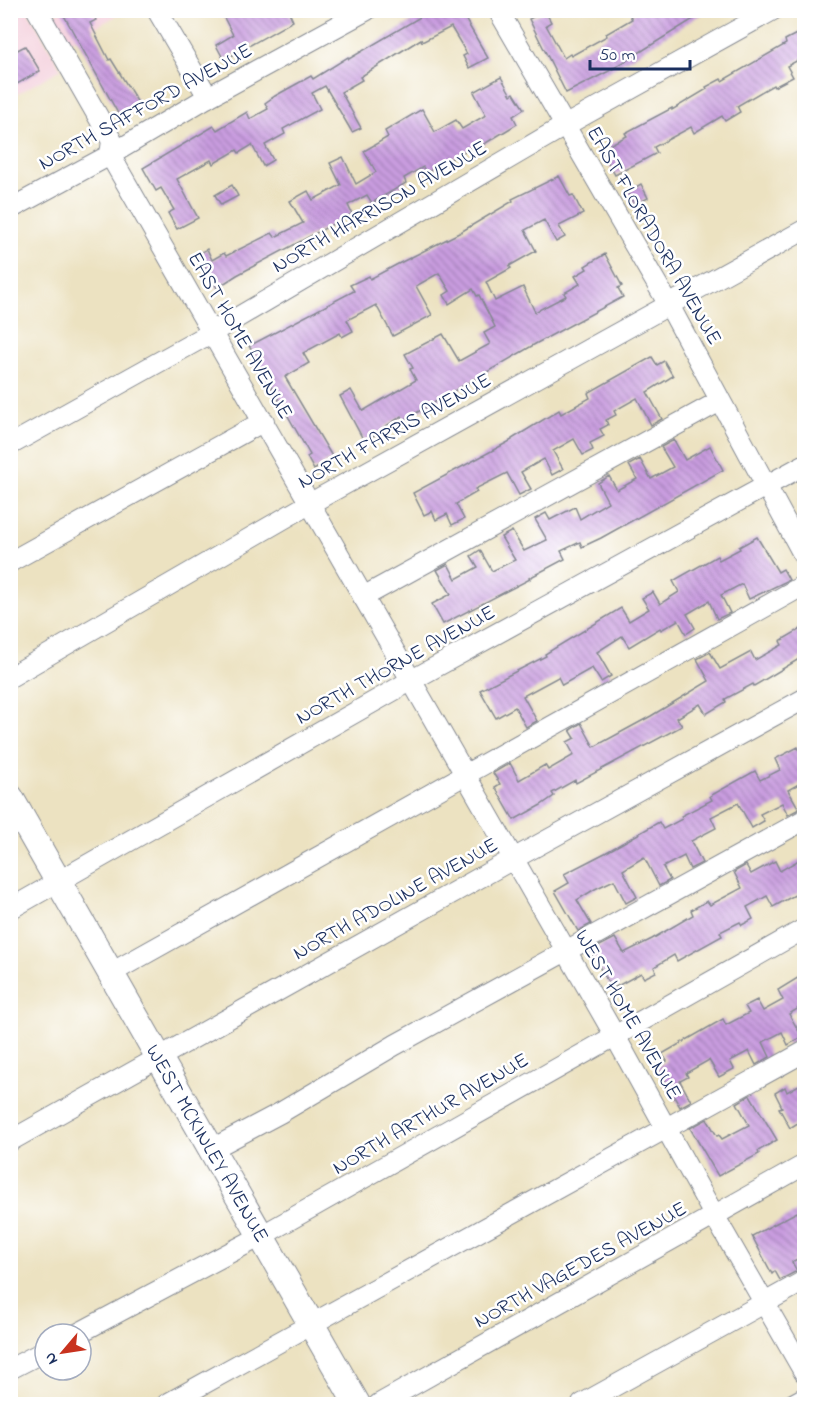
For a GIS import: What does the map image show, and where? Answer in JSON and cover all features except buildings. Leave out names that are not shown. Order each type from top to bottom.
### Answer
[{"type":"main road","name":"WEST MCKINLEY AVENUE","points":[[10,797],[357,1404]]},
{"type":"street","name":"EAST HOME AVENUE","points":[[38,10],[111,141],[110,154],[412,680]]},
{"type":"street","points":[[157,10],[208,97]]},
{"type":"street","name":"NORTH SAFFORD AVENUE","points":[[10,209],[367,10]]},
{"type":"street","name":"EAST FLORADORA AVENUE","points":[[498,10],[669,305],[804,556]]},
{"type":"street","name":"NORTH HARRISON AVENUE","points":[[10,445],[211,333],[566,126],[773,10]]},
{"type":"street","name":"NORTH FARRIS AVENUE","points":[[10,677],[309,504],[804,230]]},
{"type":"street","points":[[363,597],[720,401]]},
{"type":"street","points":[[10,562],[264,421]]},
{"type":"street","name":"NORTH THORNE AVENUE","points":[[10,909],[412,680],[804,465]]},
{"type":"street","points":[[111,973],[804,585]]},
{"type":"street","name":"WEST HOME AVENUE","points":[[412,680],[804,1372]]},
{"type":"street","name":"NORTH ADOLINE AVENUE","points":[[10,1141],[804,699]]},
{"type":"street","points":[[212,1149],[280,1113],[395,1045],[804,820]]},
{"type":"street","name":"NORTH ARTHUR AVENUE","points":[[93,1325],[261,1236],[804,929]]},
{"type":"street","points":[[168,1404],[804,1052]]},
{"type":"street","name":"NORTH VAGEDES AVENUE","points":[[379,1404],[804,1165]]},
{"type":"street","points":[[582,1404],[804,1281]]},
{"type":"street","points":[[10,1369],[33,1357]]},
{"type":"street","points":[[793,1404],[804,1398]]},
{"type":"shaded area","points":[[10,11],[28,11],[61,69],[12,97]]},
{"type":"shaded area","points":[[61,11],[125,11],[67,43],[52,16]]}]
